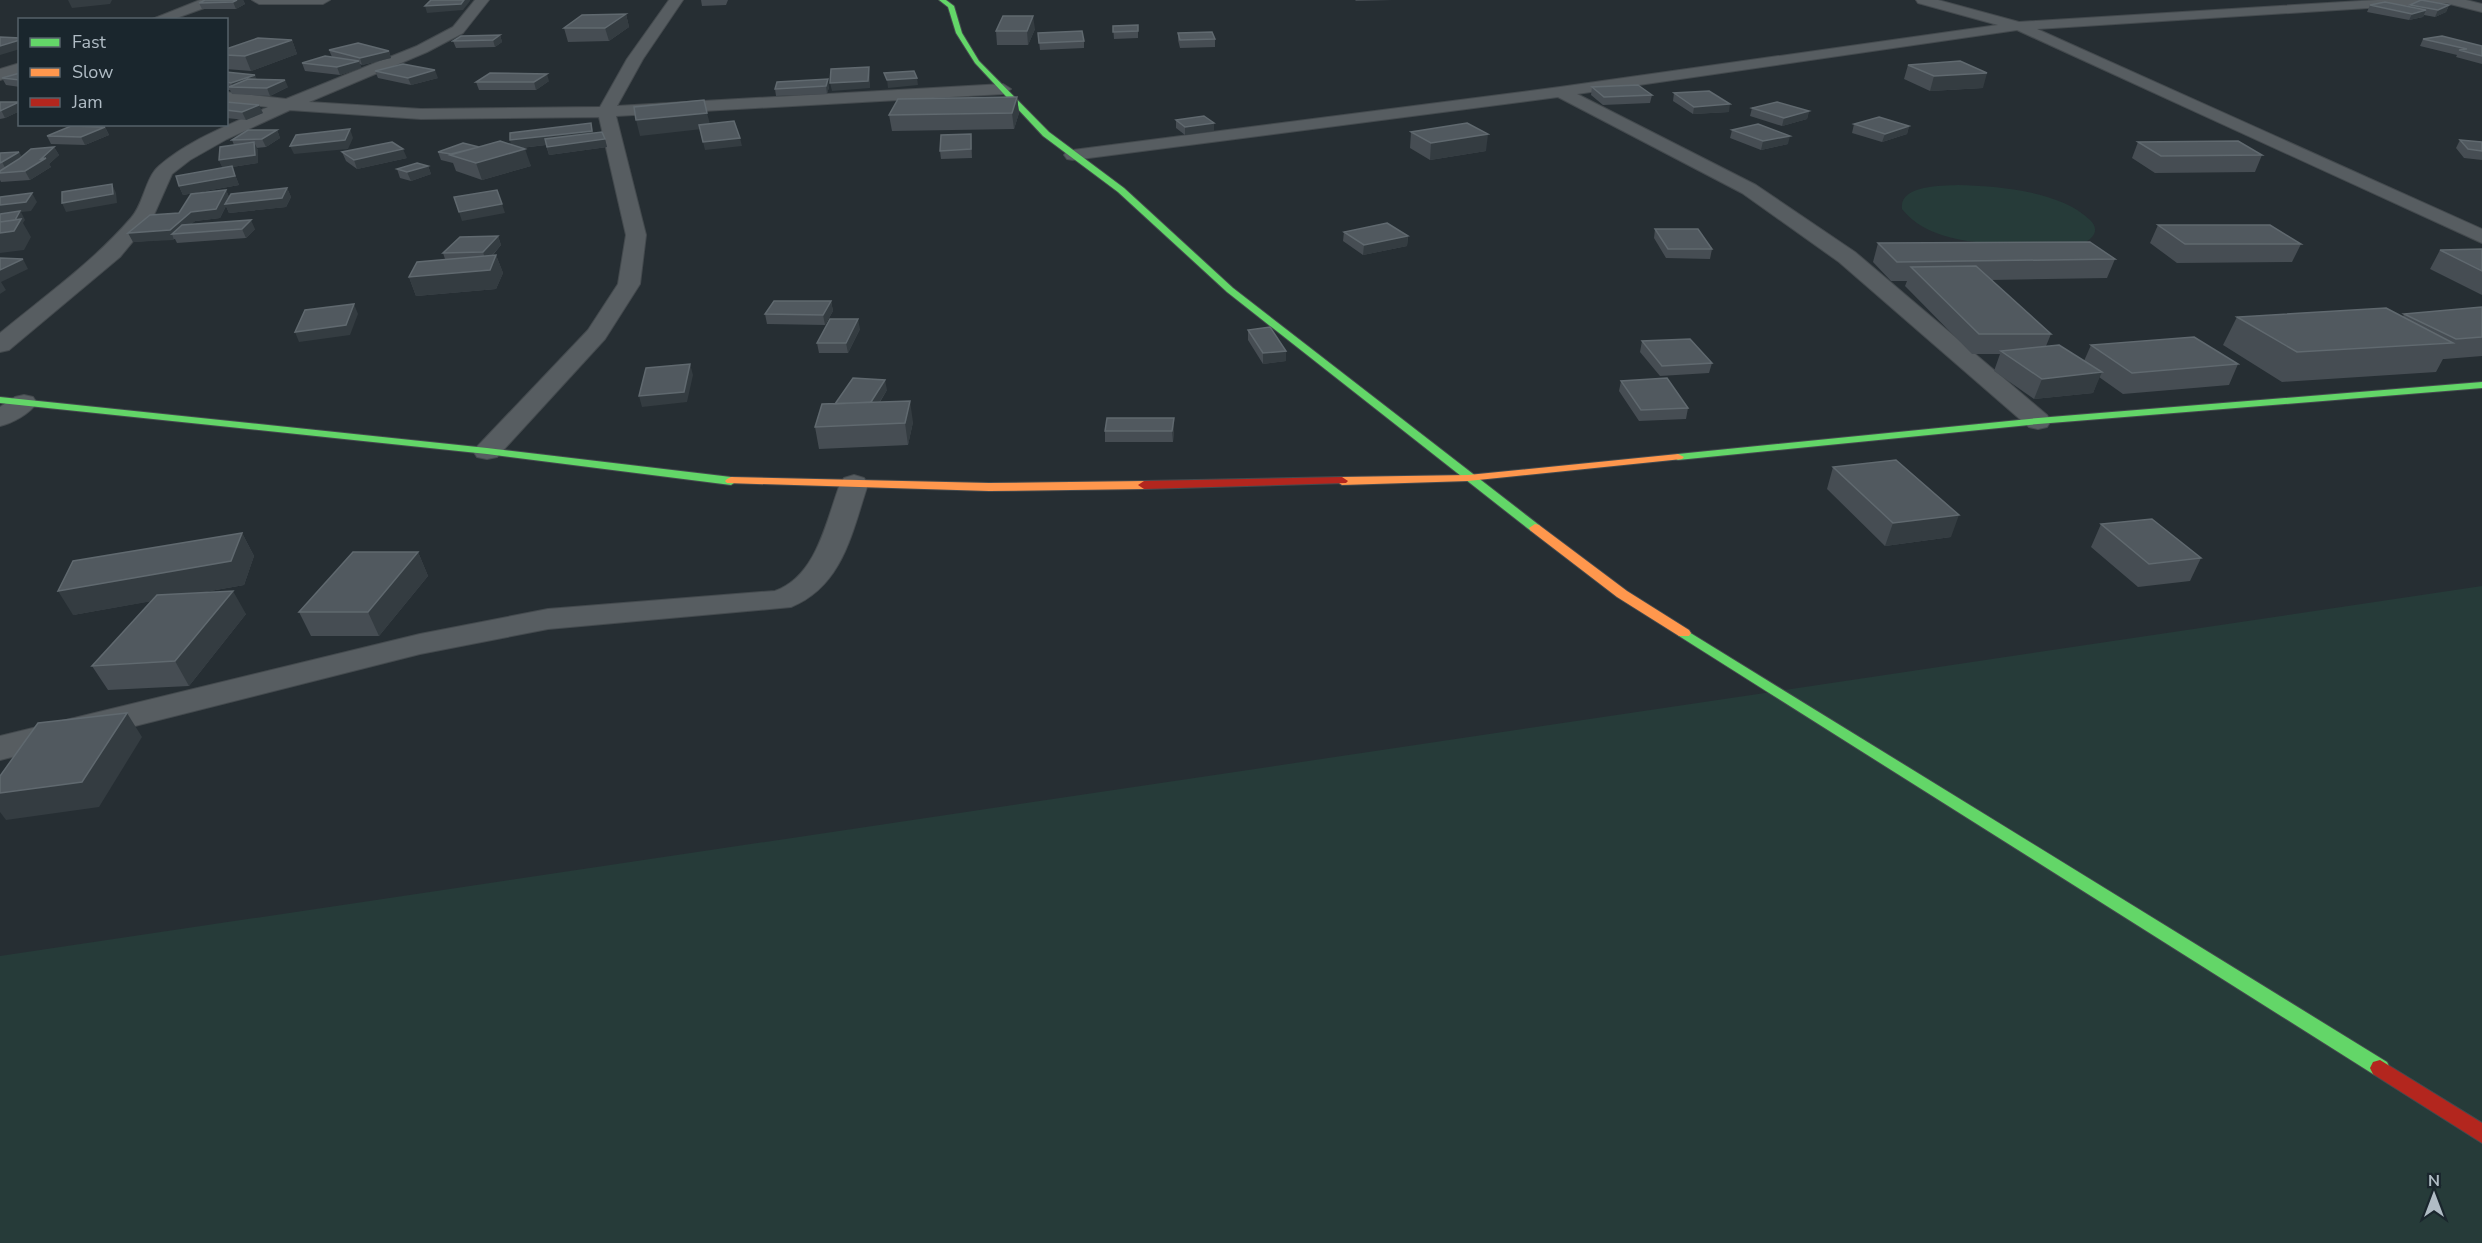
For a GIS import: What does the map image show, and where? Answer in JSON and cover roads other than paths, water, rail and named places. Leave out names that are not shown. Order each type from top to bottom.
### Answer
[{"type":"street","points":[[163,18],[213,0]]},
{"type":"street","points":[[259,0],[323,0]]},
{"type":"street","points":[[0,345],[112,252],[143,217],[164,171],[221,135],[422,49],[458,30],[483,0]]},
{"type":"street","points":[[487,451],[597,334],[629,284],[636,235],[606,112],[635,59],[676,0]]},
{"type":"street","points":[[942,0],[951,6],[959,33],[977,62],[1046,134],[1121,190],[1230,290],[1468,478],[1622,594],[1886,761],[2212,960],[2482,1134]]},
{"type":"street","points":[[1923,0],[2019,26],[2482,237]]},
{"type":"street","points":[[1073,155],[1560,92],[2019,26],[2443,0]]},
{"type":"street","points":[[2449,0],[2482,8]]},
{"type":"street","points":[[0,75],[18,68]]},
{"type":"street","points":[[228,97],[287,105],[447,114],[606,112],[1003,89]]},
{"type":"street","points":[[1560,92],[1749,189],[1847,257],[2038,421]]},
{"type":"street","points":[[0,418],[12,401],[487,451],[723,481],[989,487],[1195,485],[1468,478],[2038,421],[2482,385]]},
{"type":"street","points":[[0,748],[443,639],[548,620],[780,600],[801,592],[824,566],[854,484]]}]
